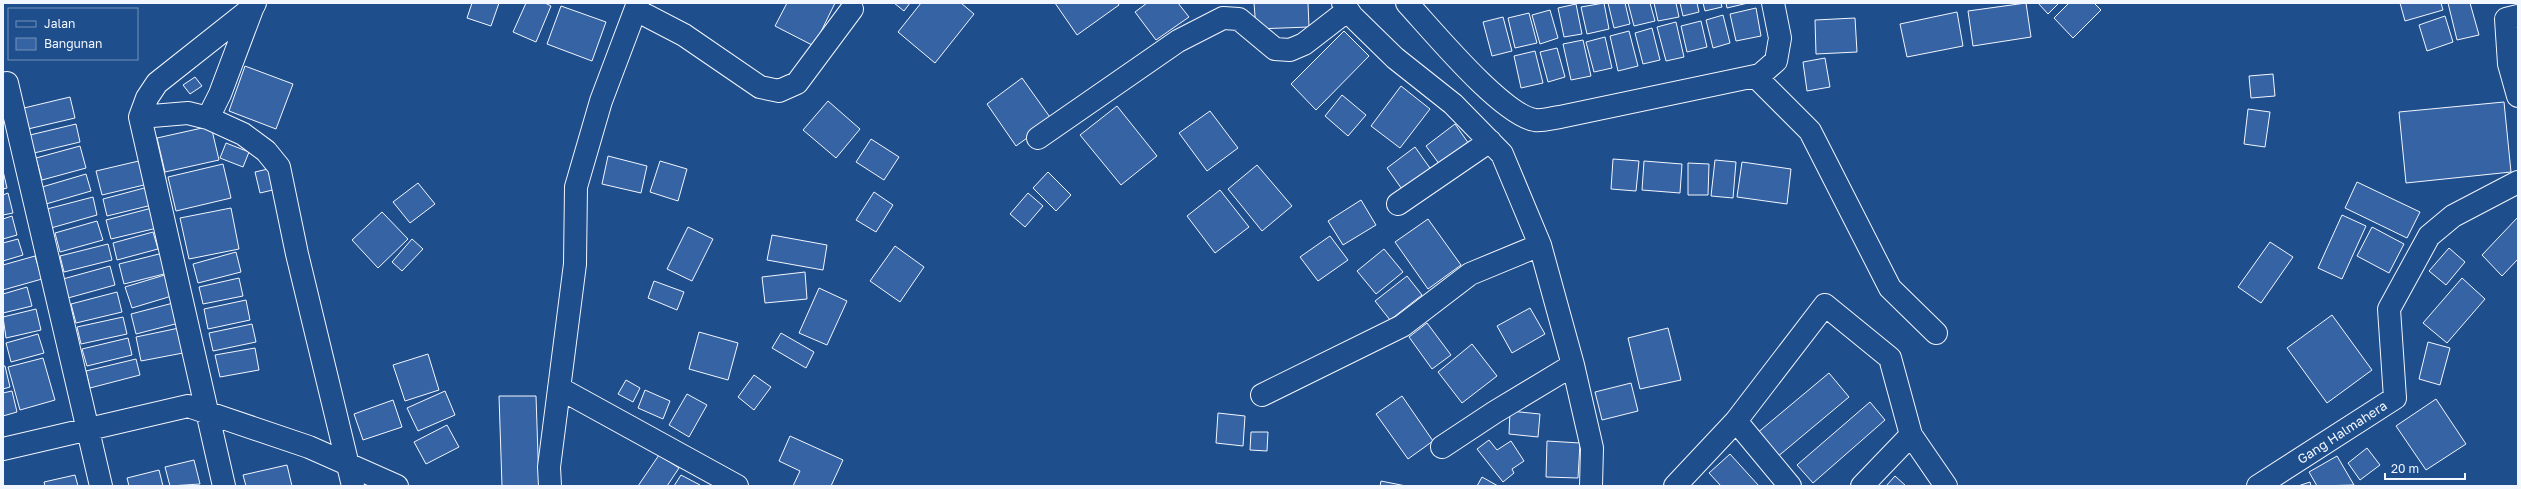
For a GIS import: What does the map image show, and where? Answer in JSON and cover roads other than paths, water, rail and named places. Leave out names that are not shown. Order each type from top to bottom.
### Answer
[{"type":"street","points":[[1407,3],[1490,91],[1514,112],[1535,120],[1560,117],[1760,75],[1776,61],[1780,38],[1773,3]]},
{"type":"street","points":[[224,486],[140,116],[147,98],[157,83],[254,5]]},
{"type":"street","points":[[208,118],[220,94],[254,5]]},
{"type":"street","points":[[550,486],[549,467],[575,264],[576,187],[601,101],[637,6],[684,35],[760,87],[779,91],[797,83],[852,9]]},
{"type":"street","points":[[1038,138],[1178,41],[1223,18],[1239,19],[1275,49],[1290,50],[1304,44],[1346,6],[1395,58],[1453,104],[1502,154],[1540,245],[1573,366],[1592,448],[1591,486]]},
{"type":"street","points":[[2518,16],[2506,20],[2510,64],[2518,96]]},
{"type":"street","points":[[1755,76],[1810,131],[1890,288],[1936,333]]},
{"type":"street","points":[[7,83],[90,429],[102,486]]},
{"type":"street","points":[[140,116],[188,113],[208,118],[243,134],[266,151],[280,167],[297,254],[346,464],[353,486]]},
{"type":"street","points":[[1398,204],[1490,141]]},
{"type":"street","name":"Gang Halmahera","points":[[2258,486],[2395,398],[2388,310],[2429,236],[2453,216],[2518,182]]},
{"type":"street","points":[[1262,396],[1402,326],[1470,274],[1540,245]]},
{"type":"street","points":[[1675,486],[1736,421],[1824,305],[1890,358],[1911,435],[1946,486]]},
{"type":"street","points":[[1442,447],[1495,412],[1573,366]]},
{"type":"street","points":[[559,388],[737,486]]},
{"type":"street","points":[[3,449],[188,406],[309,448],[397,486]]},
{"type":"street","points":[[1736,421],[1790,486]]},
{"type":"street","points":[[1862,486],[1911,435]]}]
